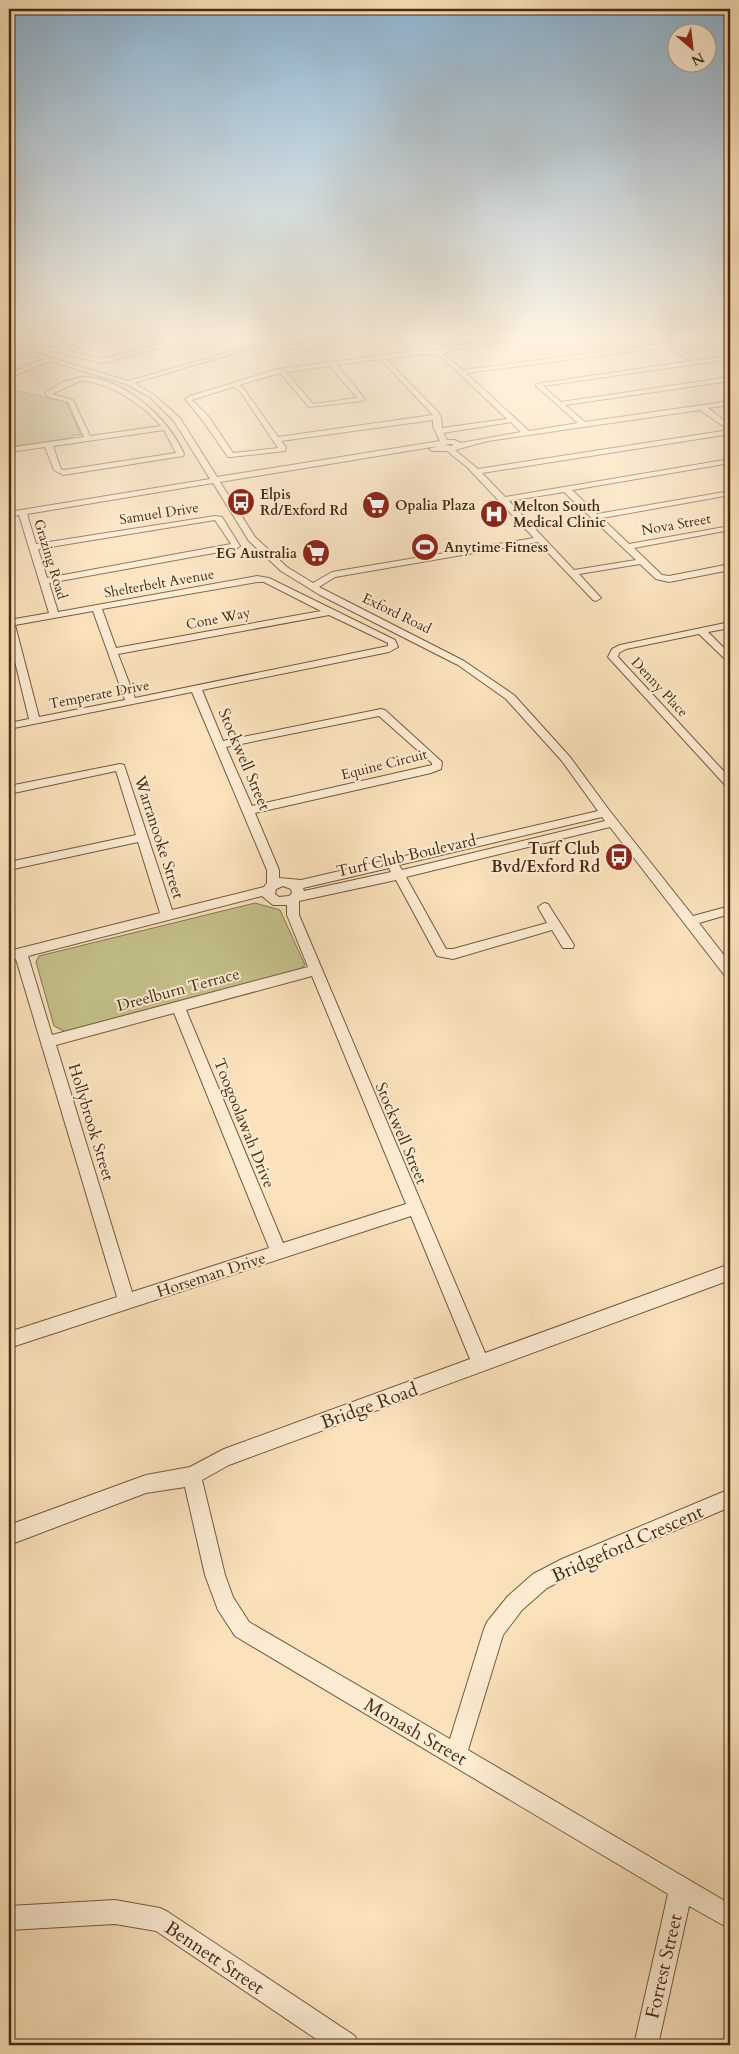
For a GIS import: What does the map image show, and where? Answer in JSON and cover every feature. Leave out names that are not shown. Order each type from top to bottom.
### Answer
[{"type":"street","points":[[84,431],[88,439]]},
{"type":"street","points":[[9,450],[146,431]]},
{"type":"street","points":[[48,444],[58,470],[63,472],[178,455],[180,452],[168,431]]},
{"type":"street","name":"Exford Road","points":[[184,431],[252,539],[284,569],[312,587],[461,662],[499,689],[524,711],[566,759],[608,818],[730,972]]},
{"type":"street","points":[[214,431],[231,456],[280,450],[282,448],[271,431]]},
{"type":"street","points":[[277,439],[336,431]]},
{"type":"street","points":[[440,432],[447,431]]},
{"type":"street","points":[[525,431],[528,434]]},
{"type":"street","points":[[215,480],[262,475],[548,431]]},
{"type":"street","points":[[440,432],[596,598]]},
{"type":"street","points":[[473,469],[730,432]]},
{"type":"street","points":[[9,514],[239,475],[451,445]]},
{"type":"street","points":[[200,456],[219,467],[239,475]]},
{"type":"street","points":[[502,500],[730,462]]},
{"type":"street","points":[[157,490],[200,477],[209,471]]},
{"type":"street","points":[[221,491],[262,475]]},
{"type":"street","points":[[566,489],[659,577],[665,579],[730,567]]},
{"type":"street","points":[[596,517],[730,494]]},
{"type":"street","name":"Grazing Road","points":[[22,512],[54,615]]},
{"type":"street","name":"Samuel Drive","points":[[33,547],[215,518],[219,519],[236,546],[44,581]]},
{"type":"street","name":"Nova Street","points":[[628,547],[730,528]]},
{"type":"street","points":[[312,587],[332,576],[540,539]]},
{"type":"street","points":[[572,574],[642,561]]},
{"type":"street","name":"Shelterbelt Avenue","points":[[9,623],[260,579],[266,580],[392,642],[393,647],[386,650],[196,689]]},
{"type":"street","points":[[97,608],[131,702]]},
{"type":"street","name":"Cone Way","points":[[113,652],[328,612]]},
{"type":"street","points":[[9,623],[35,721]]},
{"type":"street","name":"Denny Place","points":[[730,626],[623,647],[615,651],[613,657],[730,784]]},
{"type":"street","points":[[701,631],[730,659]]},
{"type":"street","name":"Temperate Drive","points":[[9,726],[196,689]]},
{"type":"street","name":"Stockwell Street","points":[[196,689],[273,870],[272,894],[293,915],[414,1208],[481,1364]]},
{"type":"street","name":"Equine Circuit","points":[[220,745],[381,712],[437,762],[437,766],[428,772],[248,811]]},
{"type":"street","name":"Warranooke Street","points":[[9,790],[120,767],[168,917]]},
{"type":"street","name":"Turf Club Boulevard","points":[[288,882],[301,884],[608,818]]},
{"type":"street","name":"Turf Club Boulevard","points":[[272,894],[294,898],[399,874],[608,818]]},
{"type":"street","points":[[9,866],[143,837]]},
{"type":"street","points":[[392,863],[442,953],[453,954],[555,925]]},
{"type":"street","name":"Stockwell Street","points":[[273,870],[288,882]]},
{"type":"street","points":[[15,955],[246,896],[272,894],[288,882],[298,891],[294,898]]},
{"type":"street","name":"Stockwell Street","points":[[293,915],[294,898]]},
{"type":"street","points":[[544,907],[568,945]]},
{"type":"street","points":[[691,921],[730,910]]},
{"type":"street","name":"Hollybrook Street","points":[[15,955],[49,1041],[127,1302]]},
{"type":"street","name":"Dreelburn Terrace","points":[[49,1041],[315,970]]},
{"type":"street","name":"Toogoolawah Drive","points":[[178,1007],[279,1252]]},
{"type":"street","name":"Horseman Drive","points":[[9,1340],[414,1208]]},
{"type":"street","name":"Bridge Road","points":[[9,1535],[146,1484],[192,1476],[224,1458],[730,1272]]},
{"type":"street","name":"Monash Street","points":[[192,1476],[215,1575],[225,1603],[242,1629],[730,1917]]},
{"type":"street","name":"Bridgeford Crescent","points":[[456,1754],[494,1628],[515,1603],[540,1581],[569,1566],[730,1498]]},
{"type":"street","name":"Forrest Street","points":[[646,2045],[681,1888]]},
{"type":"street","name":"Bennett Street","points":[[9,1918],[115,1912],[160,1920],[346,2045]]},
{"type":"shaded area","points":[[9,431],[79,431],[81,435],[72,435],[72,438],[9,447]]},
{"type":"shaded area","points":[[255,903],[280,910],[305,965],[297,971],[66,1032],[54,1026],[36,962],[39,956]]},
{"type":"place","name":"Elpis Rd/Exford Rd","points":[[241,502]]},
{"type":"place","name":"Opalia Plaza","points":[[376,505]]},
{"type":"place","name":"Melton South Medical Clinic","points":[[494,514]]},
{"type":"place","name":"Anytime Fitness","points":[[425,547]]},
{"type":"place","name":"EG Australia","points":[[316,553]]},
{"type":"place","name":"Turf Club Bvd/Exford Rd","points":[[619,857]]}]
